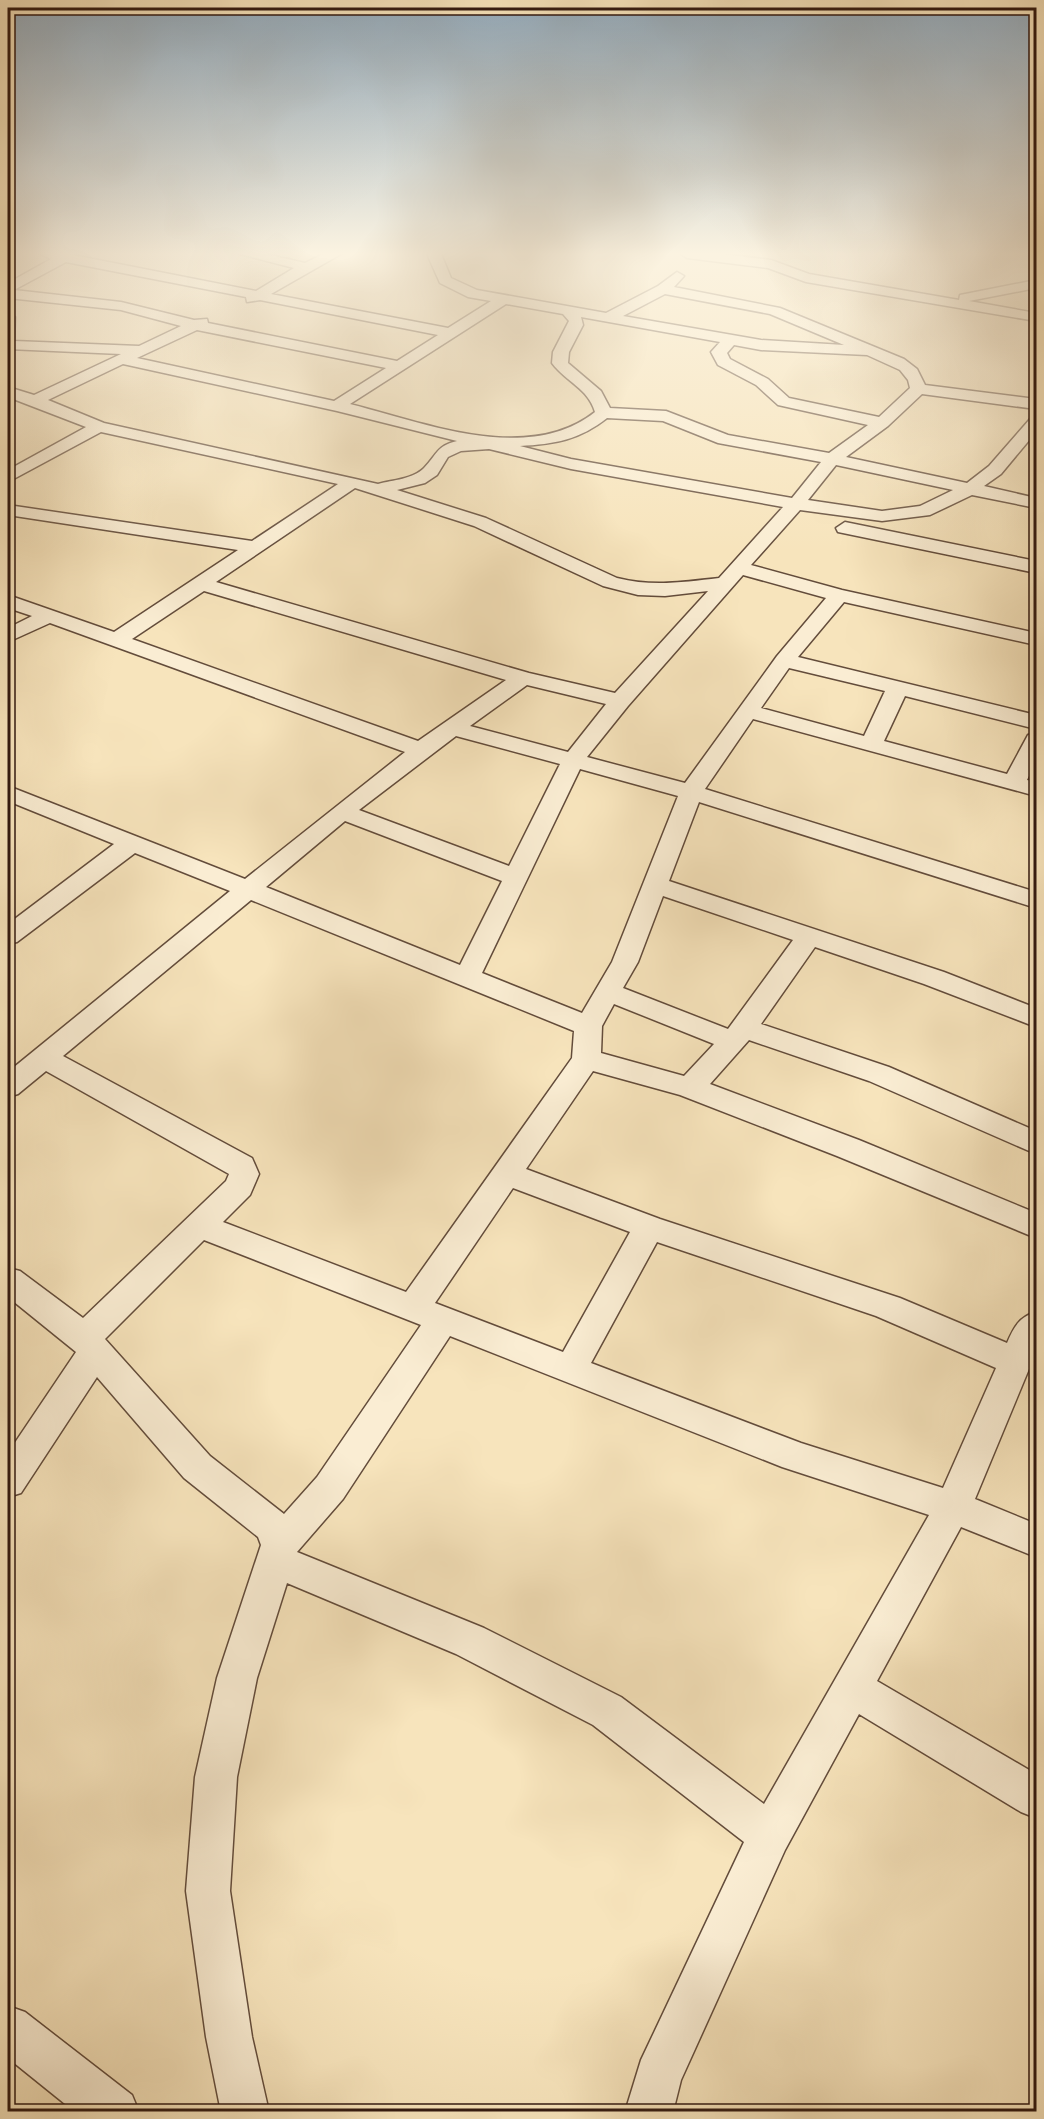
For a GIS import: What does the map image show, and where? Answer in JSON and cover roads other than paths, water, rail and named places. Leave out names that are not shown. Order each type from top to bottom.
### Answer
[{"type":"street","points":[[35,400],[138,353]]},
{"type":"street","points":[[333,353],[398,366]]},
{"type":"street","points":[[337,406],[419,353]]},
{"type":"street","points":[[561,353],[560,363],[577,382],[600,396],[603,414]]},
{"type":"street","points":[[719,353],[723,362],[762,382],[784,402],[882,423]]},
{"type":"street","points":[[875,353],[896,360],[908,368],[917,379],[918,389]]},
{"type":"street","points":[[124,360],[337,406],[482,443],[790,510],[1036,567]]},
{"type":"street","points":[[467,977],[574,759],[620,702],[790,510],[832,459],[882,423],[918,389]]},
{"type":"street","points":[[918,389],[1036,404]]},
{"type":"street","points":[[8,392],[35,400],[99,427],[353,482],[502,531],[610,582],[638,589],[665,590],[732,576],[1033,633]]},
{"type":"street","points":[[376,490],[419,479],[431,471],[448,450],[482,443],[516,442],[570,435],[583,429],[603,414],[652,413],[724,439],[832,459],[1036,503]]},
{"type":"street","points":[[790,510],[900,515],[938,507],[995,471],[1036,422]]},
{"type":"street","points":[[8,477],[99,427]]},
{"type":"street","points":[[1009,455],[1036,449]]},
{"type":"street","points":[[8,454],[42,458]]},
{"type":"street","points":[[115,641],[353,482]]},
{"type":"street","points":[[8,510],[256,547]]},
{"type":"street","points":[[202,584],[523,678],[620,702]]},
{"type":"street","points":[[245,2112],[229,2037],[208,1892],[216,1777],[237,1678],[278,1553],[330,1488],[508,1174],[586,1059],[588,1026],[625,962],[691,792],[784,660],[839,595]]},
{"type":"street","points":[[8,601],[421,750]]},
{"type":"street","points":[[8,636],[48,616]]},
{"type":"street","points":[[784,660],[1036,722]]},
{"type":"street","points":[[8,1087],[27,1060],[248,889],[421,750],[523,678]]},
{"type":"street","points":[[871,744],[898,687]]},
{"type":"street","points":[[747,711],[1036,789]]},
{"type":"street","points":[[452,728],[691,792],[1036,900]]},
{"type":"street","points":[[1014,783],[1036,740]]},
{"type":"street","points":[[8,793],[588,1026]]},
{"type":"street","points":[[342,812],[517,878]]},
{"type":"street","points":[[8,936],[132,843]]},
{"type":"street","points":[[655,885],[934,978],[1036,1018]]},
{"type":"street","points":[[690,1088],[738,1034],[809,937]]},
{"type":"street","points":[[608,992],[738,1034],[879,1074],[1036,1143]]},
{"type":"street","points":[[586,1059],[690,1088],[848,1148],[1036,1227]]},
{"type":"street","points":[[8,1482],[90,1345],[198,1225],[238,1187],[244,1174],[241,1166],[27,1060]]},
{"type":"street","points":[[508,1174],[649,1227],[888,1307],[1015,1361]]},
{"type":"street","points":[[198,1225],[795,1456],[953,1507],[1036,1541]]},
{"type":"street","points":[[571,1368],[649,1227]]},
{"type":"street","points":[[8,1280],[90,1345],[198,1467],[273,1527],[278,1553]]},
{"type":"street","points":[[649,2112],[658,2077],[770,1835],[953,1507],[1028,1332],[1036,1325]]},
{"type":"street","points":[[278,1553],[470,1641],[607,1711],[770,1835]]},
{"type":"street","points":[[852,1688],[1036,1797]]},
{"type":"street","points":[[8,2029],[114,2112]]}]
